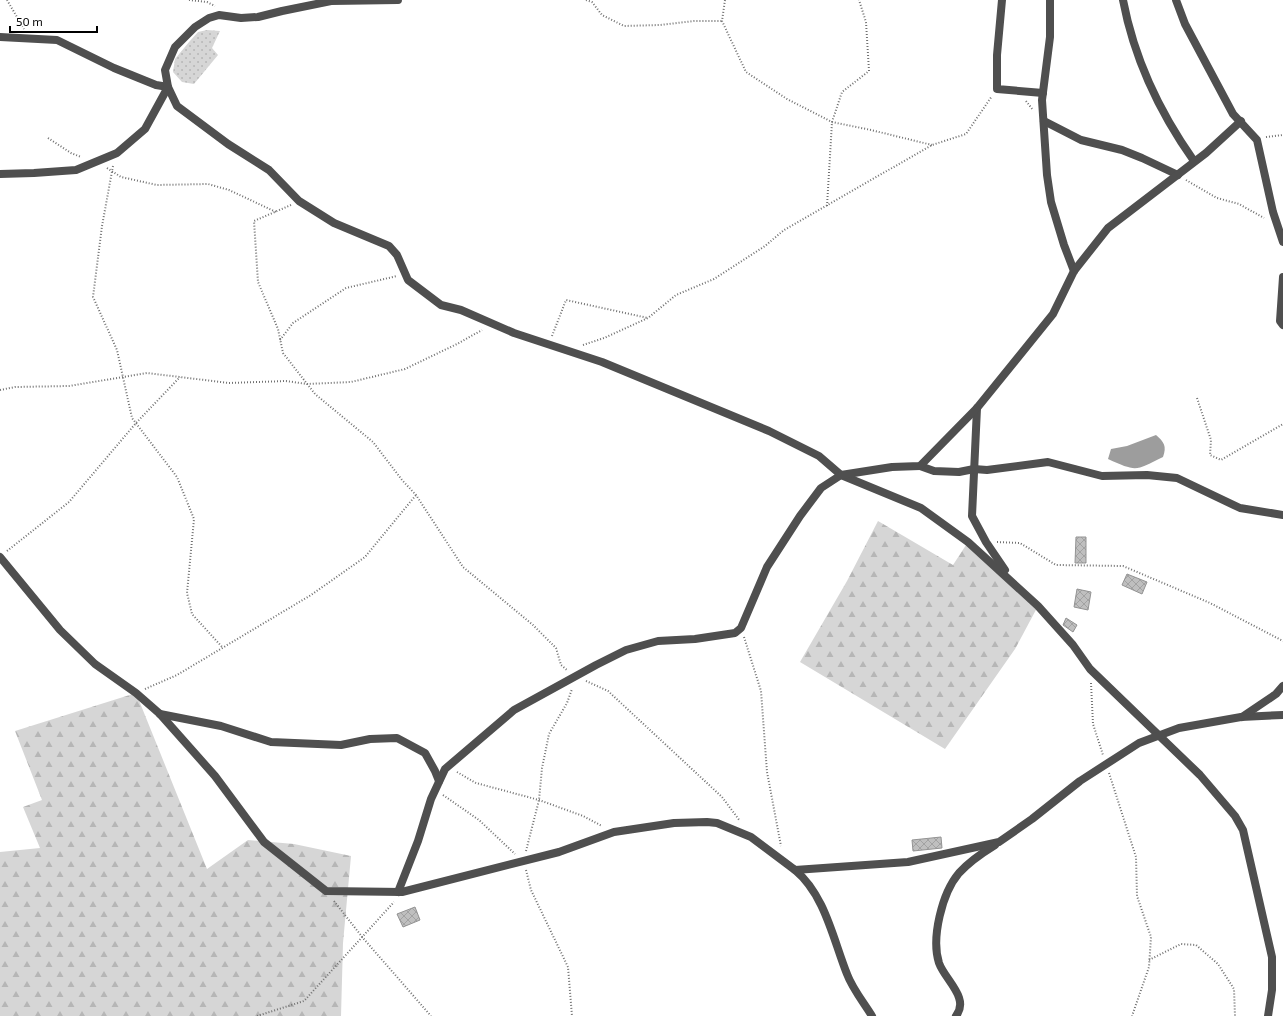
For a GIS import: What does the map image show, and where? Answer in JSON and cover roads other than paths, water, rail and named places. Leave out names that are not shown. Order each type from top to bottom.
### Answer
[{"type":"street","points":[[398,0],[331,1],[258,17],[241,18],[219,15],[209,18],[195,27],[175,47],[165,70],[168,87],[177,106],[228,144],[269,170],[299,201],[334,223],[389,246],[397,255],[404,275],[441,306],[461,310],[492,325],[602,362],[769,431],[819,456],[841,475],[921,508],[968,542],[1013,581],[1073,644],[1090,669],[1200,775],[1235,816],[1243,830],[1272,957],[1272,990],[1268,1016]]},
{"type":"street","points":[[1002,0],[997,55],[997,89],[1043,93]]},
{"type":"street","points":[[1050,0],[1050,37],[1043,93],[1051,202],[1074,272]]},
{"type":"street","points":[[1123,0],[1128,28],[1145,76],[1184,147],[1194,162]]},
{"type":"street","points":[[1176,0],[1185,24],[1233,114],[1257,140],[1278,228],[1283,242]]},
{"type":"street","points":[[0,37],[57,40],[114,68],[156,85],[168,87]]},
{"type":"street","points":[[0,174],[76,170],[116,153],[145,129],[168,87]]},
{"type":"street","points":[[1044,121],[1081,140],[1122,150],[1178,175]]},
{"type":"street","points":[[920,466],[977,408],[1053,314],[1074,272],[1108,228],[1118,218],[1178,175],[1241,121]]},
{"type":"street","points":[[1283,278],[1280,321],[1283,325]]},
{"type":"street","points":[[977,408],[972,516],[986,542],[1013,581]]},
{"type":"street","points":[[398,892],[439,781],[447,767],[514,710],[626,650],[658,641],[695,639],[735,633],[741,628],[767,567],[800,516],[820,490],[841,475],[892,467],[920,466],[934,471],[959,472],[974,469],[987,470],[1048,462],[1102,476],[1147,475],[1177,478],[1240,508],[1283,516]]},
{"type":"street","points":[[3,555],[60,630],[95,664],[136,693],[160,714],[215,776],[264,842],[326,890],[398,892],[524,862],[559,852],[614,832],[674,824],[707,822],[717,824],[751,836],[804,878],[825,913],[847,976],[872,1016]]},
{"type":"street","points":[[1241,717],[1276,694],[1283,686]]},
{"type":"street","points":[[160,714],[221,726],[271,742],[341,745],[370,739],[397,738],[425,753],[436,771],[439,781]]},
{"type":"street","points":[[956,1016],[961,1010],[961,1002],[938,961],[937,931],[938,920],[946,896],[958,873],[974,859],[1032,819],[1080,781],[1132,746],[1180,728],[1241,717],[1283,715]]},
{"type":"street","points":[[795,870],[908,862],[999,842]]}]
